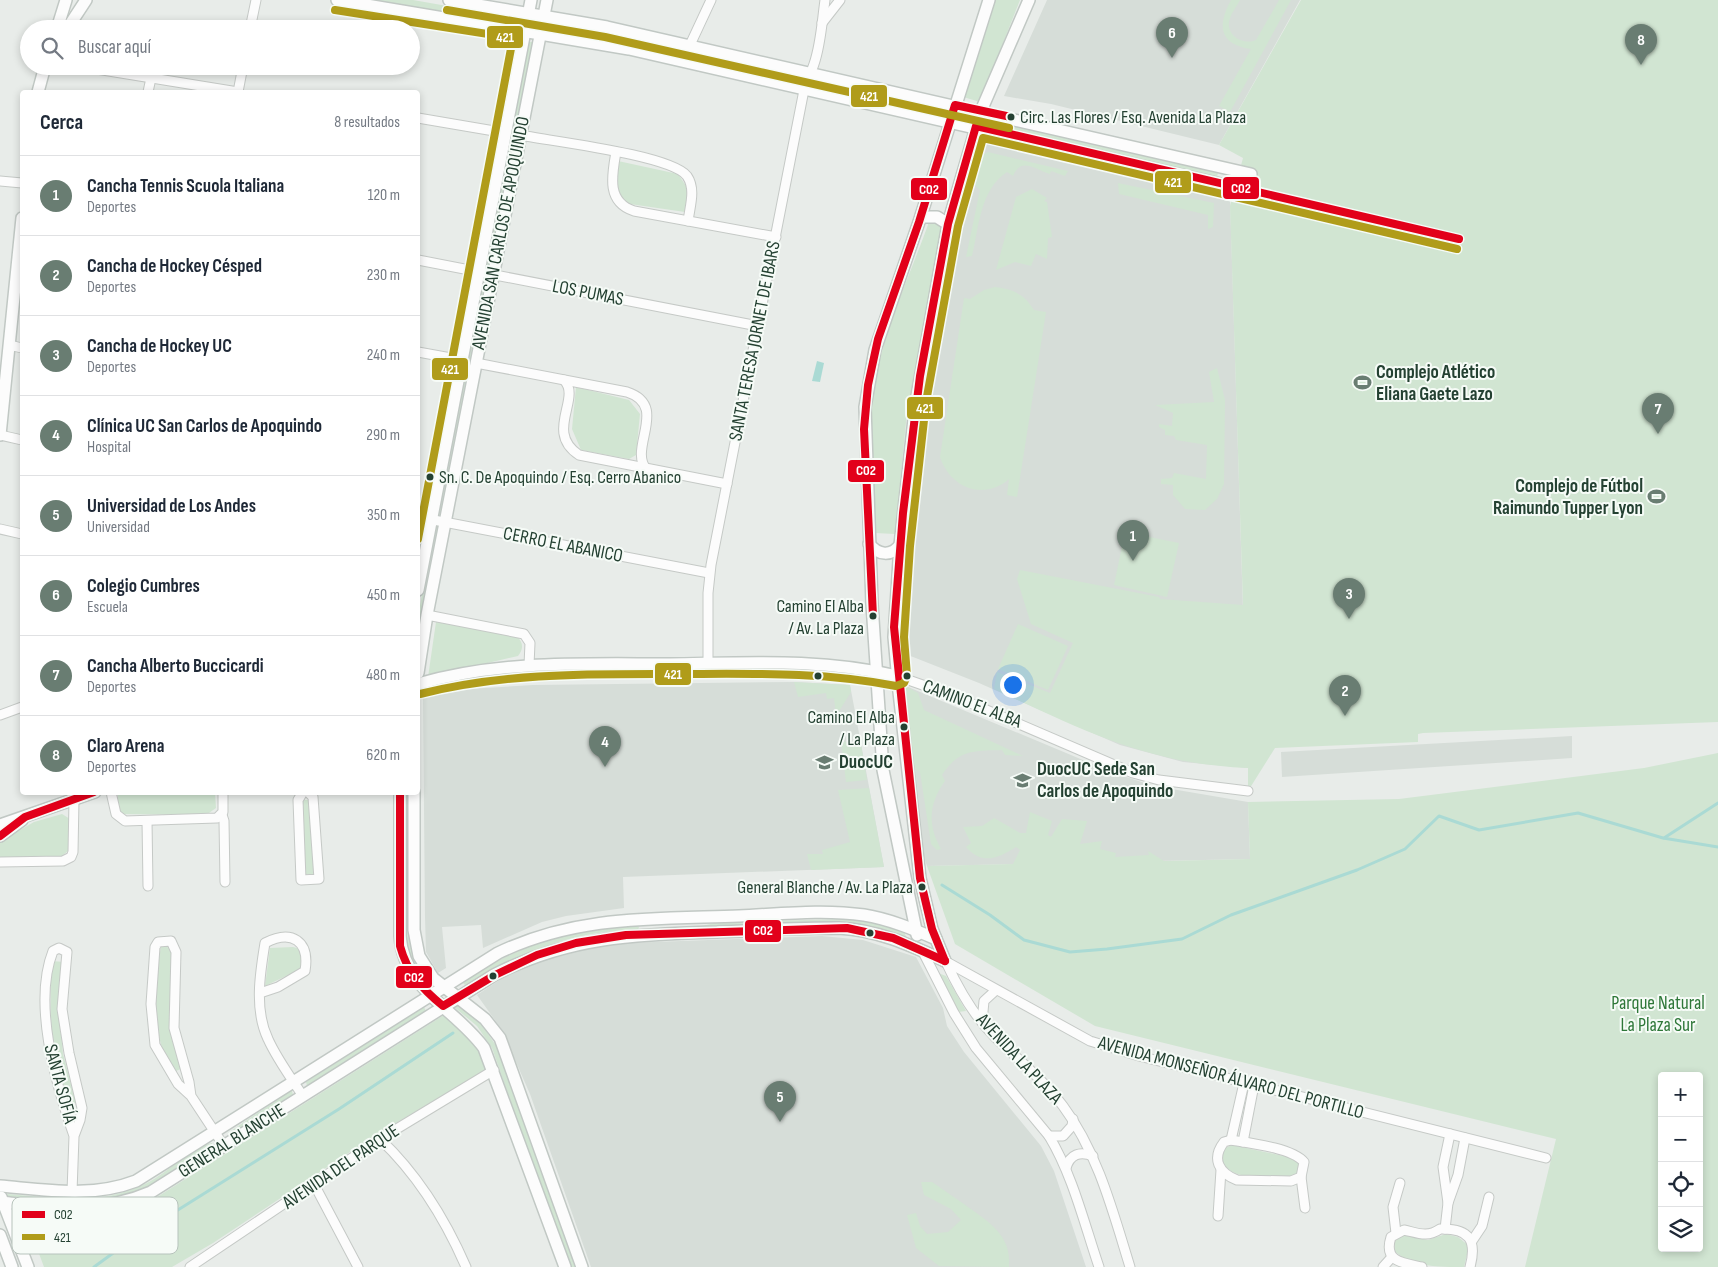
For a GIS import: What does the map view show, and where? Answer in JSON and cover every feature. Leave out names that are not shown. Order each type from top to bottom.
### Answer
[{"type":"main road","points":[[60,20],[66,0]]},
{"type":"main road","points":[[72,20],[86,0]]},
{"type":"main road","points":[[337,0],[525,30],[658,56],[804,90],[976,126],[1247,190]]},
{"type":"main road","points":[[449,0],[543,15],[690,45],[1251,174]]},
{"type":"main road","name":"AVENIDA SAN CARLOS DE APOQUINDO","points":[[420,579],[531,0]]},
{"type":"main road","name":"AVENIDA SAN CARLOS DE APOQUINDO","points":[[420,661],[427,615],[547,0]]},
{"type":"main road","name":"AVENIDA LA PLAZA","points":[[922,950],[915,930],[883,770],[864,429],[868,385],[877,345],[921,217],[989,0]]},
{"type":"main road","name":"AVENIDA LA PLAZA","points":[[945,962],[936,939],[920,878],[897,676],[894,637],[900,545],[916,400],[948,224],[981,111],[994,76],[1029,0]]},
{"type":"main road","points":[[39,90],[43,75]]},
{"type":"main road","points":[[1196,178],[1199,162]]},
{"type":"main road","points":[[921,217],[937,217],[948,224]]},
{"type":"main road","points":[[0,435],[20,238]]},
{"type":"main road","points":[[869,544],[876,551],[884,554],[893,552],[900,545]]},
{"type":"main road","name":"CAMINO EL ALBA","points":[[420,683],[465,672],[529,665],[808,662],[876,670],[897,676]]},
{"type":"main road","points":[[0,825],[87,795]]},
{"type":"main road","points":[[400,795],[400,946],[409,970],[430,996],[476,1037],[484,1048],[494,1070],[565,1267]]},
{"type":"main road","points":[[414,795],[415,940],[422,963],[444,986],[485,1019],[500,1038],[582,1267]]},
{"type":"main road","points":[[0,836],[25,817]]},
{"type":"main road","points":[[430,996],[515,945],[551,932],[598,922],[826,912],[866,916],[915,930],[936,939]]},
{"type":"main road","name":"AVENIDA MONSEÑOR ÁLVARO DEL PORTILLO","points":[[443,1006],[494,975],[531,958],[569,945],[616,937],[839,928],[874,932],[922,950],[945,962]]},
{"type":"main road","name":"GENERAL BLANCHE","points":[[0,1186],[72,1192],[100,1192],[136,1181],[215,1134],[430,996]]},
{"type":"main road","name":"GENERAL BLANCHE","points":[[136,1197],[151,1192],[443,1006]]},
{"type":"main road","points":[[1,1200],[12,1227]]},
{"type":"main road","points":[[0,1235],[12,1267]]},
{"type":"main road","points":[[23,1254],[28,1267]]},
{"type":"street","points":[[252,20],[256,0]]},
{"type":"street","points":[[690,45],[711,0]]},
{"type":"street","name":"SANTA TERESA JORNET DE IBARS","points":[[708,663],[709,573],[804,90],[809,73],[814,65],[822,23],[824,0]]},
{"type":"street","name":"SANTA TERESA JORNET DE IBARS","points":[[822,23],[840,0]]},
{"type":"street","points":[[133,75],[226,90]]},
{"type":"street","points":[[238,90],[241,75]]},
{"type":"street","points":[[148,90],[151,78]]},
{"type":"street","points":[[420,118],[506,133]]},
{"type":"street","points":[[520,135],[616,152],[669,164],[683,172],[692,188],[688,221]]},
{"type":"street","points":[[616,152],[612,184],[614,195],[621,204],[634,211],[776,237]]},
{"type":"street","points":[[0,181],[20,183]]},
{"type":"street","name":"LOS PUMAS","points":[[420,260],[758,326]]},
{"type":"street","points":[[9,345],[20,348]]},
{"type":"street","points":[[420,352],[462,360]]},
{"type":"street","points":[[476,363],[627,392],[640,399],[647,413],[641,457],[647,470]]},
{"type":"street","points":[[564,380],[569,388],[563,428],[570,447],[585,457],[727,484]]},
{"type":"street","points":[[0,435],[20,440]]},
{"type":"street","name":"CERRO EL ABANICO","points":[[420,517],[709,573]]},
{"type":"street","points":[[0,529],[20,534]]},
{"type":"street","points":[[427,615],[524,634],[530,643],[529,665]]},
{"type":"street","name":"CAMINO EL ALBA","points":[[897,676],[954,696],[1133,773],[1160,780],[1248,791]]},
{"type":"street","points":[[0,715],[20,708]]},
{"type":"street","points":[[113,795],[116,814],[119,819],[125,822],[211,819],[222,815]]},
{"type":"street","points":[[224,795],[222,815],[224,821],[225,882]]},
{"type":"street","points":[[302,795],[298,800],[301,880],[319,879],[313,797],[311,795]]},
{"type":"street","points":[[0,862],[63,861],[71,857],[73,852],[74,800]]},
{"type":"street","points":[[147,821],[148,886]]},
{"type":"street","points":[[260,993],[278,987],[305,972],[304,946],[300,941],[283,937],[273,938],[265,943],[260,993],[261,1020],[268,1040],[303,1096]]},
{"type":"street","points":[[191,1096],[174,1028],[176,952],[171,942],[158,942],[155,947],[151,1004],[155,1045],[178,1084],[191,1096],[224,1146]]},
{"type":"street","name":"SANTA SOFÍA","points":[[72,1192],[74,1136],[82,1108],[64,1029],[62,1009],[67,952],[59,948],[53,951],[50,957],[47,986],[47,1031],[54,1073],[74,1136]]},
{"type":"street","name":"AVENIDA LA PLAZA","points":[[922,950],[954,1014],[976,1048],[1049,1136],[1066,1168],[1098,1267]]},
{"type":"street","name":"AVENIDA LA PLAZA","points":[[945,962],[982,1022],[1043,1082],[1073,1120],[1093,1156],[1130,1267]]},
{"type":"street","name":"AVENIDA MONSEÑOR ÁLVARO DEL PORTILLO","points":[[945,962],[1090,1041],[1139,1056],[1244,1083],[1546,1158]]},
{"type":"street","points":[[982,1022],[984,1001],[996,990]]},
{"type":"street","points":[[954,1014],[963,1014],[973,1009]]},
{"type":"street","name":"SANTA SOFÍA","points":[[47,1031],[64,1029]]},
{"type":"street","name":"AVENIDA DEL PARQUE","points":[[190,1267],[380,1138],[494,1070]]},
{"type":"street","points":[[1231,1140],[1244,1083]]},
{"type":"street","points":[[1244,1142],[1254,1085]]},
{"type":"street","points":[[1049,1136],[1063,1136],[1069,1132],[1073,1120]]},
{"type":"street","points":[[1448,1203],[1443,1175],[1450,1134]]},
{"type":"street","points":[[380,1138],[425,1192],[457,1246],[466,1267]]},
{"type":"street","points":[[1445,1229],[1448,1203],[1458,1175],[1465,1138]]},
{"type":"street","points":[[1301,1177],[1290,1181],[1237,1180],[1221,1170],[1218,1165],[1217,1153],[1224,1142],[1231,1140],[1300,1157],[1304,1162],[1301,1177],[1305,1208]]},
{"type":"street","points":[[1066,1168],[1068,1162],[1075,1155],[1081,1153],[1093,1156]]},
{"type":"street","points":[[1218,1216],[1221,1170]]},
{"type":"street","points":[[1396,1233],[1393,1207],[1400,1183]]},
{"type":"street","points":[[314,1184],[358,1267]]},
{"type":"street","points":[[1472,1241],[1482,1226],[1489,1197]]},
{"type":"street","points":[[1422,1267],[1398,1261],[1392,1257],[1388,1246],[1391,1237],[1404,1230],[1424,1235],[1445,1229],[1463,1234],[1472,1241],[1474,1252],[1470,1267]]},
{"type":"street","points":[[1383,1267],[1392,1257]]},
{"type":"shaded area","points":[[1047,0],[1300,0],[1219,145],[1051,104],[1004,96]]},
{"type":"shaded area","points":[[983,143],[1230,199],[1248,768],[1183,762],[1120,745],[979,683],[908,655],[916,511],[934,377],[958,245]]},
{"type":"shaded area","points":[[794,682],[850,685],[884,867],[623,877],[624,908],[566,916],[542,922],[483,948],[481,925],[442,927],[446,968],[438,973],[426,952],[423,698],[425,694],[533,685]]},
{"type":"shaded area","name":"DuocUC Sede San Carlos de Apoquindo","points":[[901,684],[1114,773],[1154,786],[1248,802],[1250,859],[927,866],[918,840]]},
{"type":"shaded area","points":[[1572,736],[1572,758],[1282,777],[1281,752]]},
{"type":"shaded area","points":[[822,936],[863,940],[916,957],[943,1008],[947,1026],[964,1052],[1041,1146],[1054,1171],[1086,1267],[591,1267],[530,1094],[502,1030],[477,995],[501,979],[535,963],[586,949],[626,943]]},
{"type":"green space","points":[[366,0],[413,0],[654,42],[1218,172],[1217,178],[648,48],[516,23]]},
{"type":"green space","points":[[992,0],[1020,0],[980,102],[960,96]]},
{"type":"green space","points":[[1231,0],[1240,0],[1230,18],[1229,24],[1232,34],[1240,40],[1251,41],[1256,40],[1279,0],[1291,0],[1230,112],[1219,106],[1251,49],[1232,43],[1224,32],[1224,18]]},
{"type":"green space","points":[[1301,0],[1718,0],[1718,722],[1423,733],[1418,734],[1418,742],[1275,748],[1248,791],[1248,768],[1179,760],[1147,752],[1087,731],[994,689],[997,672],[1050,693],[1073,643],[1031,624],[1017,579],[1020,570],[1159,597],[1160,599],[1243,605],[1230,206],[1243,158],[1219,145]]},
{"type":"green space","points":[[528,42],[533,42],[489,268],[485,268]]},
{"type":"green space","points":[[988,152],[1068,171],[1065,176],[1051,171],[1050,174],[1025,166],[1016,170],[1013,176],[1007,172],[991,188],[982,210],[972,256],[966,257],[980,190],[975,185],[982,155]]},
{"type":"green space","points":[[618,161],[678,174],[688,189],[685,212],[623,203],[616,192]]},
{"type":"green space","points":[[1118,183],[1214,203],[1213,227],[1208,229],[1208,215],[1119,194]]},
{"type":"green space","points":[[1032,189],[1047,198],[1044,201],[1047,202],[1052,237],[1048,238],[1047,259],[1036,254],[1031,266],[1015,262],[996,270],[1016,197]]},
{"type":"green space","points":[[929,222],[943,226],[907,412],[895,534],[875,533],[870,445],[873,392],[889,327]]},
{"type":"green space","points":[[484,278],[487,281],[441,515],[438,516],[482,279]]},
{"type":"green space","points":[[995,287],[1018,293],[1034,310],[1046,312],[1017,497],[1007,495],[1009,479],[999,486],[989,489],[969,488],[951,477],[940,457],[964,298],[970,299],[984,290]]},
{"type":"green space","points":[[1217,368],[1225,400],[1224,484],[1217,499],[1205,510],[1185,509],[1173,495],[1173,485],[1161,484],[1161,479],[1172,478],[1174,473],[1206,479],[1207,445],[1176,440],[1174,436],[1165,435],[1165,430],[1159,427],[1159,424],[1172,426],[1173,413],[1155,405],[1214,402],[1209,372]]},
{"type":"green space","points":[[576,387],[629,400],[640,414],[636,455],[629,459],[581,450],[572,429]]},
{"type":"green space","points":[[438,526],[439,528],[420,631],[420,606],[435,527]]},
{"type":"green space","points":[[1125,532],[1179,543],[1167,597],[1114,585]]},
{"type":"green space","points":[[436,622],[517,636],[522,643],[522,648],[518,656],[428,677]]},
{"type":"green space","points":[[1018,624],[1068,646],[1048,690],[998,669]]},
{"type":"green space","points":[[794,682],[850,685],[851,692],[836,716],[834,698],[827,699],[826,693],[798,697]]},
{"type":"green space","points":[[901,684],[918,693],[924,710],[1023,756],[1005,755],[1002,750],[975,751],[961,756],[948,767],[942,775],[945,781],[933,806],[933,831],[941,849],[937,850],[931,844],[920,772],[910,765]]},
{"type":"green space","points":[[841,741],[861,744],[867,780],[846,782]]},
{"type":"green space","name":"Parque Natural La Plaza Sur","points":[[1718,753],[1718,1267],[1525,1267],[1556,1139],[1095,1026],[955,944],[927,866],[1013,864],[1020,850],[1016,847],[1002,855],[990,858],[984,858],[972,853],[966,847],[971,843],[963,827],[982,826],[994,818],[1020,833],[1026,833],[1030,812],[1052,821],[1048,835],[1051,837],[1062,819],[1087,821],[1080,844],[1102,841],[1100,849],[1116,853],[1115,857],[1149,855],[1148,851],[1164,861],[1250,859],[1248,802],[1399,799],[1644,768]]},
{"type":"green space","points":[[869,788],[884,867],[811,870],[807,854],[823,854],[822,850],[850,842],[838,790]]},
{"type":"green space","points":[[118,795],[215,795],[216,808],[206,815],[118,814]]},
{"type":"green space","points":[[404,795],[409,795],[410,943],[420,969],[436,986],[431,989],[416,973],[405,945]]},
{"type":"green space","points":[[302,800],[313,800],[315,874],[304,874]]},
{"type":"green space","points":[[62,814],[70,819],[70,849],[60,858],[0,859],[0,842],[34,822]]},
{"type":"green space","points":[[850,919],[881,924],[904,932],[907,938],[883,929],[843,923],[651,929],[702,926],[719,922]]},
{"type":"green space","points":[[636,925],[639,927],[638,930],[590,934],[569,939],[527,953],[465,985],[461,981],[505,957],[545,941],[587,931]]},
{"type":"green space","points":[[161,946],[172,948],[171,1027],[183,1068],[176,1071],[167,1060],[161,1046],[158,1029],[156,994]]},
{"type":"green space","points":[[293,947],[301,949],[305,967],[265,986],[270,948]]},
{"type":"green space","points":[[52,961],[64,962],[59,1011],[63,1054],[76,1103],[68,1105],[57,1068],[52,1034]]},
{"type":"green space","points":[[938,973],[946,976],[966,1011],[958,1012]]},
{"type":"green space","points":[[457,1003],[482,1025],[499,1050],[575,1267],[569,1267],[492,1048],[477,1026],[453,1006]]},
{"type":"green space","points":[[424,1007],[426,1011],[307,1086],[306,1082]]},
{"type":"green space","points":[[444,1015],[463,1023],[492,1067],[377,1134],[213,1243],[172,1267],[44,1267],[39,1254],[178,1254],[178,1197],[157,1197]]},
{"type":"green space","points":[[292,1091],[293,1095],[234,1134],[230,1135],[228,1133]]},
{"type":"green space","points":[[212,1143],[212,1146],[146,1188],[124,1197],[102,1197],[130,1190],[147,1183],[195,1150]]},
{"type":"green space","points":[[1232,1145],[1293,1158],[1301,1164],[1300,1175],[1292,1179],[1258,1178],[1235,1173],[1227,1168],[1222,1160],[1223,1149]]},
{"type":"green space","points":[[921,1182],[932,1182],[989,1223],[1002,1237],[1009,1256],[1009,1267],[939,1266],[916,1248],[907,1215],[916,1213],[920,1226],[927,1234],[948,1232],[961,1220],[951,1209],[924,1195]]},
{"type":"green space","points":[[8,1194],[43,1197],[6,1197]]},
{"type":"green space","points":[[1446,1234],[1458,1237],[1469,1246],[1464,1267],[1426,1265],[1409,1260],[1394,1251],[1395,1240],[1404,1235],[1428,1240]]},
{"type":"water","points":[[817,361],[824,363],[820,382],[812,381]]},
{"type":"waterway","points":[[1664,838],[1718,803]]},
{"type":"waterway","points":[[942,885],[990,915],[1024,940],[1070,952],[1182,939],[1231,915],[1357,870],[1405,849],[1439,816],[1479,830],[1578,813],[1663,838],[1718,847]]},
{"type":"waterway","points":[[178,1210],[339,1109],[453,1033]]},
{"type":"waterway","points":[[94,1267],[112,1254]]},
{"type":"transit line","name":"421","points":[[335,10],[399,20]]},
{"type":"transit line","name":"421","points":[[447,10],[605,37],[1009,128]]},
{"type":"transit line","name":"421","points":[[420,23],[513,38],[420,528]]},
{"type":"transit line","name":"C02","points":[[873,616],[864,429],[868,385],[878,339],[919,222],[955,105],[1011,117]]},
{"type":"transit line","name":"C02","points":[[945,961],[932,929],[920,878],[894,627],[903,513],[920,376],[948,224],[976,126],[1459,239]]},
{"type":"transit line","name":"421","points":[[420,694],[451,687],[513,678],[606,674],[783,674],[868,681],[896,686],[904,683],[907,676],[904,637],[910,546],[926,402],[958,226],[983,138],[1457,249]]},
{"type":"transit line","name":"C02","points":[[0,836],[25,817],[86,795]]},
{"type":"transit line","name":"C02","points":[[400,795],[400,946],[407,964],[416,979],[443,1006],[495,975],[537,955],[576,943],[626,935],[847,928],[893,938],[945,961]]},
{"type":"place","name":"Colegio Cumbres","points":[[1172,58]]},
{"type":"place","name":"Claro Arena","points":[[1641,65]]},
{"type":"place","name":"Circ. Las Flores / Esq. Avenida La Plaza","points":[[1011,117]]},
{"type":"place","name":"Complejo Atlético Eliana Gaete Lazo","points":[[1362,383]]},
{"type":"place","name":"Cancha Alberto Buccicardi","points":[[1658,434]]},
{"type":"place","name":"Sn. C. De Apoquindo / Esq. Cerro Abanico","points":[[430,477]]},
{"type":"place","name":"Complejo de Fútbol Raimundo Tupper Lyon","points":[[1657,497]]},
{"type":"place","name":"Cancha Tennis Scuola Italiana","points":[[1133,561]]},
{"type":"place","name":"Camino El Alba / Av. La Plaza","points":[[873,616]]},
{"type":"place","name":"Cancha de Hockey UC","points":[[1349,619]]},
{"type":"place","name":"Cancha de Hockey Césped","points":[[1345,716]]},
{"type":"place","name":"Camino El Alba / La Plaza","points":[[904,727]]},
{"type":"place","name":"DuocUC","points":[[825,762]]},
{"type":"place","name":"Clínica UC San Carlos de Apoquindo","points":[[605,767]]},
{"type":"place","name":"DuocUC Sede San Carlos de Apoquindo","points":[[1023,780]]},
{"type":"place","name":"General Blanche / Av. La Plaza","points":[[922,887]]},
{"type":"place","name":"Universidad de Los Andes","points":[[780,1122]]}]
